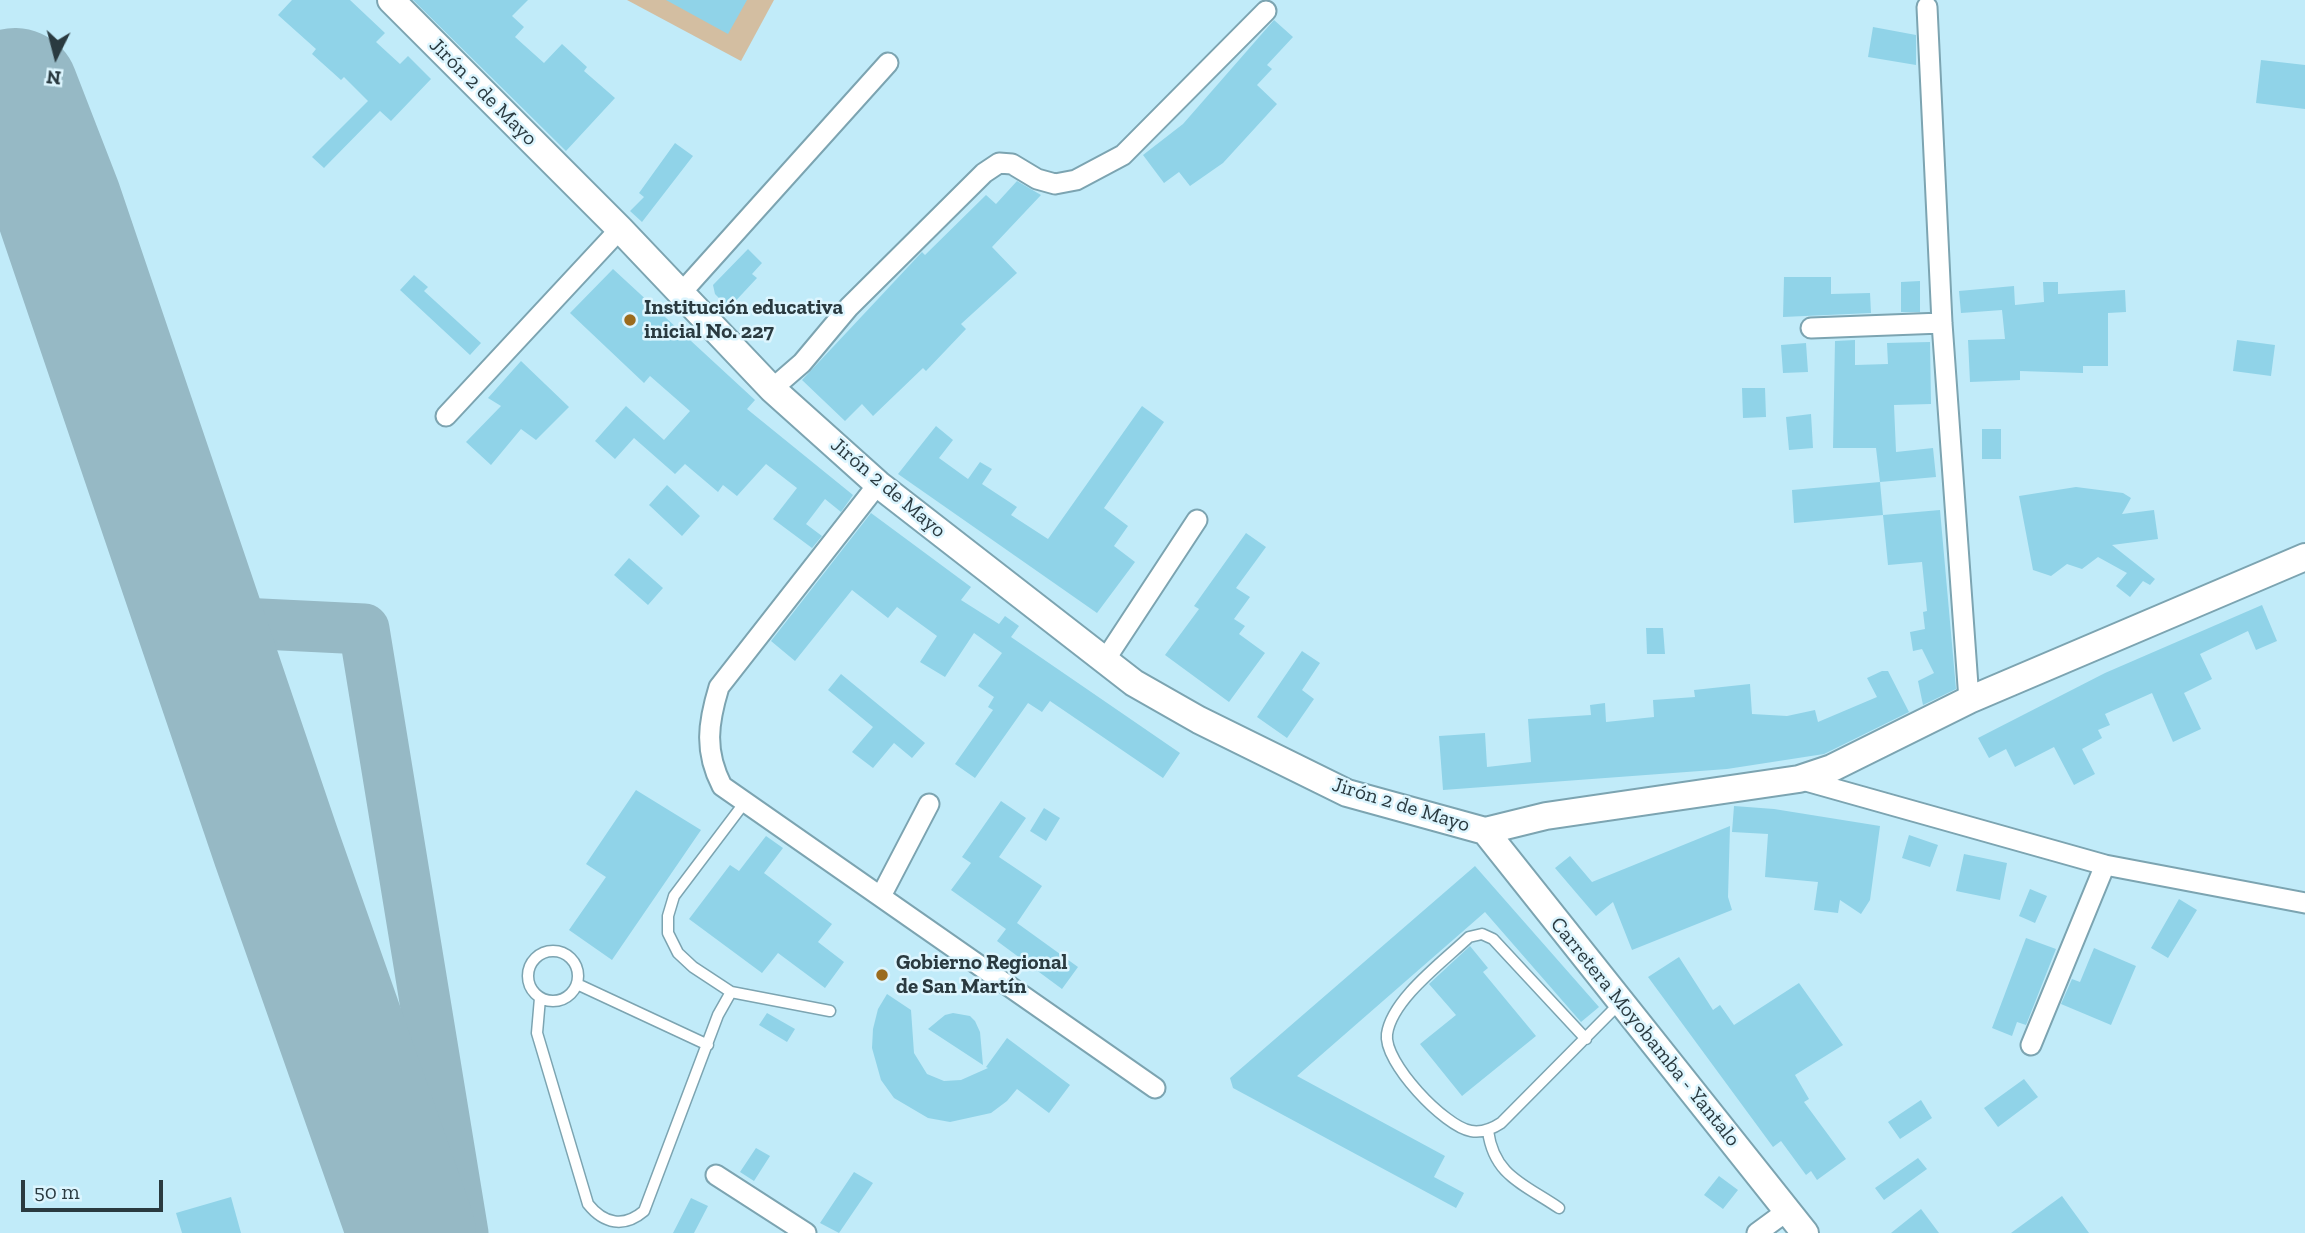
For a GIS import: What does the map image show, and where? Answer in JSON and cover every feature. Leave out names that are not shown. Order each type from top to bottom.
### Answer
[{"type":"main road","name":"Jirón 2 de Mayo","points":[[391,0],[682,292],[772,389],[878,484],[1134,683],[1199,720],[1347,793],[1485,831]]},
{"type":"main road","points":[[1485,831],[1546,816],[1799,779],[1832,768],[1969,701],[2305,557]]},
{"type":"main road","name":"Carretera Moyobamba - Yantalo","points":[[1485,831],[1805,1233]]},
{"type":"street","points":[[1927,7],[1942,323],[1969,701]]},
{"type":"street","points":[[772,389],[802,363],[849,307],[984,173],[999,163],[1012,164],[1037,179],[1055,184],[1076,180],[1123,155],[1266,11]]},
{"type":"street","points":[[682,292],[888,63]]},
{"type":"street","points":[[446,416],[620,229]]},
{"type":"street","points":[[1811,328],[1942,323]]},
{"type":"street","points":[[878,484],[719,687],[710,718],[708,749],[712,768],[722,786],[1156,1088]]},
{"type":"street","points":[[1105,660],[1198,520]]},
{"type":"street","points":[[1799,779],[2105,865],[2305,903]]},
{"type":"street","points":[[881,897],[929,804]]},
{"type":"street","points":[[2031,1045],[2105,865]]},
{"type":"street","points":[[716,1175],[806,1233]]},
{"type":"street","points":[[1757,1233],[1787,1211]]},
{"type":"lane","points":[[745,802],[674,896],[668,916],[668,933],[678,953],[693,967],[731,992],[830,1011]]},
{"type":"lane","points":[[1586,1039],[1493,939],[1482,934],[1469,937],[1409,994],[1393,1016],[1386,1036],[1389,1053],[1427,1100],[1458,1127],[1472,1132],[1488,1131],[1502,1124],[1586,1039],[1621,1002]]},
{"type":"lane","points":[[555,950],[574,961],[578,972],[577,984],[562,1000],[551,1002],[540,998],[531,990],[528,968],[543,952],[555,950]]},
{"type":"lane","points":[[577,984],[708,1045]]},
{"type":"lane","points":[[540,998],[537,1033],[588,1204],[595,1213],[615,1223],[626,1222],[644,1211],[731,992]]},
{"type":"lane","points":[[1488,1131],[1491,1152],[1498,1166],[1559,1208]]},
{"type":"shaded area","points":[[627,0],[774,0],[741,61]]},
{"type":"building","points":[[292,0],[350,0],[385,33],[376,42],[400,64],[408,56],[431,79],[391,121],[380,111],[324,168],[312,157],[368,101],[344,77],[341,80],[312,54],[316,49],[278,15]]},
{"type":"building","points":[[413,0],[528,0],[512,16],[524,27],[515,37],[544,63],[562,44],[587,67],[584,71],[615,98],[566,151]]},
{"type":"building","points":[[666,0],[747,0],[728,34]]},
{"type":"building","points":[[1274,20],[1293,37],[1267,65],[1272,69],[1257,85],[1277,104],[1223,163],[1190,186],[1179,172],[1164,183],[1143,155],[1183,124]]},
{"type":"building","points":[[1873,27],[1916,35],[1916,65],[1868,57]]},
{"type":"building","points":[[2261,60],[2305,65],[2305,109],[2256,103]]},
{"type":"building","points":[[675,143],[693,156],[642,222],[630,211],[644,197],[639,193]]},
{"type":"building","points":[[1017,181],[1041,195],[992,247],[1017,273],[961,324],[966,329],[926,371],[923,368],[873,416],[862,404],[845,421],[802,380],[922,252],[925,255],[986,195],[996,204]]},
{"type":"building","points":[[748,249],[762,263],[752,274],[757,278],[729,308],[715,294],[713,285]]},
{"type":"building","points":[[613,269],[755,400],[747,409],[853,495],[841,512],[825,499],[806,524],[822,536],[812,548],[773,519],[797,488],[766,464],[737,496],[723,485],[718,492],[685,464],[675,474],[634,438],[615,459],[595,441],[626,406],[664,440],[690,411],[650,376],[644,383],[570,313]]},
{"type":"building","points":[[414,275],[428,287],[424,291],[481,343],[470,355],[400,290]]},
{"type":"building","points":[[1784,277],[1831,277],[1831,294],[1870,293],[1871,313],[1783,317]]},
{"type":"building","points":[[1920,281],[1920,312],[1901,312],[1901,282]]},
{"type":"building","points":[[2043,282],[2058,282],[2058,294],[2125,290],[2126,312],[2108,313],[2108,366],[2083,366],[2083,373],[2020,371],[2020,380],[1970,382],[1968,340],[2005,339],[2002,310],[1961,313],[1959,291],[2014,286],[2015,305],[2044,302]]},
{"type":"building","points":[[1855,340],[1855,365],[1888,364],[1887,343],[1930,342],[1931,404],[1894,405],[1896,452],[1933,448],[1936,477],[1880,482],[1876,448],[1833,448],[1835,341]]},
{"type":"building","points":[[2237,340],[2275,345],[2271,376],[2233,371]]},
{"type":"building","points":[[1806,343],[1808,372],[1783,373],[1781,345]]},
{"type":"building","points":[[521,361],[569,407],[536,440],[521,429],[491,465],[466,442],[501,406],[488,398]]},
{"type":"building","points":[[1742,388],[1765,388],[1766,417],[1743,418]]},
{"type":"building","points":[[1142,406],[1164,422],[1104,508],[1128,526],[1114,546],[1135,562],[1097,613],[898,474],[936,426],[953,440],[939,458],[968,479],[980,462],[992,469],[982,484],[1017,507],[1011,515],[1048,539]]},
{"type":"building","points":[[1811,414],[1813,448],[1789,450],[1786,417]]},
{"type":"building","points":[[1982,429],[2001,429],[2001,459],[1982,459]]},
{"type":"building","points":[[1880,482],[1883,515],[1794,523],[1792,490]]},
{"type":"building","points":[[667,485],[700,516],[682,536],[649,505]]},
{"type":"building","points":[[2076,487],[2123,493],[2131,498],[2122,514],[2154,510],[2158,539],[2112,545],[2155,579],[2150,585],[2143,581],[2130,597],[2116,586],[2127,573],[2098,557],[2082,569],[2067,564],[2051,576],[2033,570],[2019,496]]},
{"type":"building","points":[[1940,510],[1956,689],[1923,705],[1918,681],[1934,673],[1922,649],[1913,651],[1910,632],[1925,629],[1923,612],[1927,611],[1922,562],[1888,565],[1883,515]]},
{"type":"building","points":[[871,513],[971,587],[961,600],[999,624],[1005,616],[1019,626],[1011,637],[1180,753],[1163,778],[1050,701],[1042,712],[1028,703],[975,778],[955,764],[993,710],[988,707],[994,697],[978,686],[1002,653],[974,633],[945,677],[920,662],[937,636],[897,607],[888,618],[852,590],[795,661],[771,641]]},
{"type":"building","points":[[1246,533],[1266,547],[1236,588],[1250,597],[1234,619],[1245,626],[1239,634],[1265,653],[1229,702],[1165,655],[1199,609],[1194,606]]},
{"type":"building","points":[[629,558],[663,588],[648,605],[614,575]]},
{"type":"building","points":[[2262,605],[2277,641],[2256,650],[2248,631],[2200,654],[2212,679],[2184,693],[2201,729],[2173,742],[2152,693],[2105,714],[2110,725],[2098,730],[2102,738],[2082,749],[2095,774],[2074,785],[2054,747],[2015,767],[2006,749],[1989,758],[1978,738],[2105,673]]},
{"type":"building","points":[[1646,628],[1663,628],[1665,654],[1647,654]]},
{"type":"building","points":[[1302,651],[1320,663],[1302,690],[1314,699],[1287,738],[1257,717]]},
{"type":"building","points":[[1888,671],[1909,712],[1824,754],[1727,769],[1443,790],[1439,736],[1485,733],[1487,767],[1531,762],[1528,719],[1591,715],[1590,705],[1605,703],[1606,722],[1654,717],[1653,700],[1695,697],[1694,690],[1750,684],[1752,714],[1787,716],[1815,710],[1818,722],[1877,697],[1867,678]]},
{"type":"building","points":[[841,674],[925,743],[912,758],[894,743],[873,768],[852,752],[873,727],[828,690]]},
{"type":"building","points":[[636,790],[701,830],[612,960],[569,930],[606,877],[586,864]]},
{"type":"building","points":[[1001,801],[1026,818],[999,857],[1042,886],[1017,923],[1078,967],[1062,989],[997,941],[1006,929],[951,890],[971,863],[962,857]]},
{"type":"building","points":[[1734,806],[1774,809],[1880,826],[1870,900],[1861,914],[1840,900],[1838,913],[1814,910],[1818,882],[1765,877],[1768,834],[1732,832]]},
{"type":"building","points":[[1044,808],[1060,818],[1046,841],[1030,831]]},
{"type":"building","points":[[1730,826],[1728,897],[1732,910],[1632,950],[1613,902],[1596,916],[1555,868],[1570,856],[1592,882]]},
{"type":"building","points":[[1909,835],[1938,845],[1930,867],[1902,858]]},
{"type":"building","points":[[766,836],[783,848],[764,873],[832,924],[818,942],[844,962],[825,988],[778,953],[762,973],[689,919],[730,865],[739,871]]},
{"type":"building","points":[[1964,854],[2007,863],[2000,900],[1956,891]]},
{"type":"building","points":[[1475,866],[1599,1007],[1581,1022],[1485,912],[1297,1076],[1445,1156],[1434,1177],[1464,1193],[1456,1208],[1233,1088],[1230,1078]]},
{"type":"building","points":[[2030,889],[2047,896],[2035,923],[2019,916]]},
{"type":"building","points":[[2179,899],[2197,910],[2168,958],[2151,948]]},
{"type":"building","points":[[2026,938],[2056,949],[2026,1025],[2017,1022],[2012,1036],[1992,1028]]},
{"type":"building","points":[[1470,946],[1488,968],[1483,972],[1536,1036],[1462,1096],[1420,1044],[1456,1015],[1429,984]]},
{"type":"building","points":[[2094,948],[2136,966],[2111,1025],[2061,1004],[2072,979],[2080,982]]},
{"type":"building","points":[[1679,957],[1713,1010],[1720,1005],[1734,1025],[1799,983],[1843,1045],[1795,1075],[1809,1099],[1804,1102],[1846,1159],[1817,1180],[1811,1171],[1806,1175],[1781,1141],[1773,1147],[1648,977]]},
{"type":"building","points":[[887,994],[911,1010],[914,1053],[927,1074],[944,1081],[961,1080],[988,1068],[986,1067],[1007,1038],[1070,1085],[1049,1113],[1017,1089],[991,1113],[950,1122],[928,1118],[894,1098],[881,1080],[872,1048],[873,1029],[878,1009]]},
{"type":"building","points":[[767,1013],[795,1029],[787,1042],[759,1025]]},
{"type":"building","points":[[953,1013],[970,1016],[975,1021],[980,1032],[983,1065],[928,1029],[945,1015]]},
{"type":"building","points":[[2024,1079],[2038,1097],[1998,1127],[1984,1108]]},
{"type":"building","points":[[1921,1100],[1932,1118],[1900,1139],[1888,1122]]},
{"type":"building","points":[[756,1148],[770,1156],[754,1181],[740,1172]]},
{"type":"building","points":[[1918,1158],[1927,1169],[1884,1200],[1875,1188]]},
{"type":"building","points":[[854,1172],[873,1183],[839,1233],[820,1223]]},
{"type":"building","points":[[1719,1176],[1738,1190],[1723,1209],[1704,1195]]},
{"type":"building","points":[[2062,1196],[2089,1233],[2011,1233]]},
{"type":"building","points":[[231,1197],[241,1233],[182,1233],[176,1213]]},
{"type":"building","points":[[691,1198],[708,1206],[694,1233],[673,1233]]},
{"type":"building","points":[[1921,1209],[1939,1233],[1891,1233]]},
{"type":"taxiway","points":[[200,621],[364,629],[463,1233]]},
{"type":"runway","points":[[15,92],[58,203],[276,846],[412,1233]]},
{"type":"place","name":"Institución educativa inicial No. 227","points":[[630,320]]},
{"type":"place","name":"Gobierno Regional de San Martín","points":[[882,975]]}]
